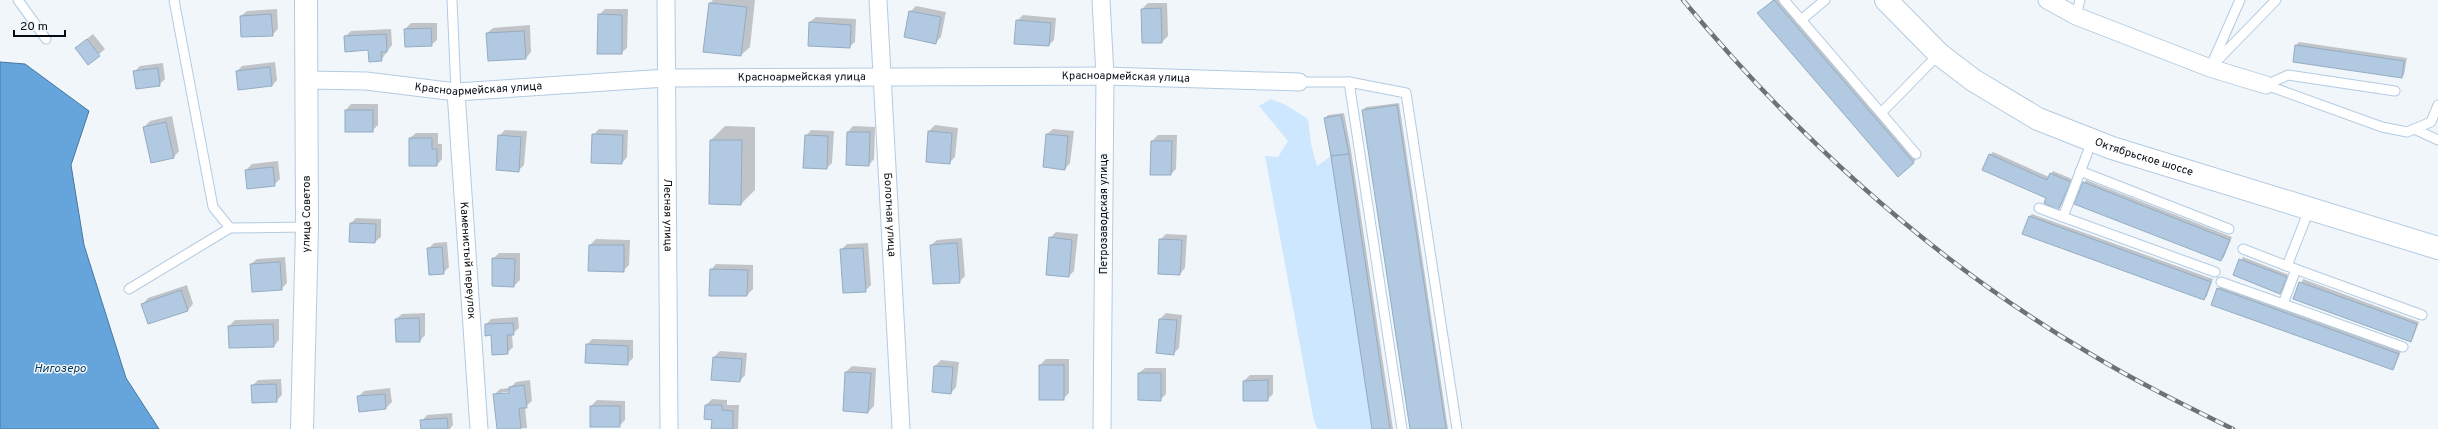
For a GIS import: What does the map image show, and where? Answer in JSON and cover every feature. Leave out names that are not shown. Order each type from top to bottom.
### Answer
[{"type":"main road","name":"улица Советов","points":[[302,429],[307,227],[306,0]]},
{"type":"main road","name":"Октябрьское шоссе","points":[[1886,0],[1939,54],[1973,80],[2038,119],[2092,141],[2309,210],[2438,248]]},
{"type":"street","name":"Лесная улица","points":[[666,0],[669,429]]},
{"type":"street","name":"Болотная улица","points":[[878,0],[901,429]]},
{"type":"street","name":"Петрозаводская улица","points":[[1101,0],[1105,76],[1102,429]]},
{"type":"street","points":[[2050,1],[2078,8],[2210,68],[2266,85]]},
{"type":"street","name":"Красноармейская улица","points":[[306,80],[366,82],[456,92],[666,78],[1105,76],[1299,82]]},
{"type":"street","name":"Каменистый переулок","points":[[456,92],[479,429]]},
{"type":"lane","points":[[18,0],[46,39]]},
{"type":"lane","points":[[174,0],[213,207],[230,228]]},
{"type":"lane","points":[[452,0],[456,92]]},
{"type":"lane","points":[[1784,0],[1916,154]]},
{"type":"lane","points":[[1801,20],[1825,0]]},
{"type":"lane","points":[[2210,68],[2240,0]]},
{"type":"lane","points":[[2210,68],[2276,0]]},
{"type":"lane","points":[[1881,113],[1939,54]]},
{"type":"lane","points":[[2266,85],[2288,75],[2395,91]]},
{"type":"lane","points":[[1299,82],[1349,82],[1406,93],[1457,429]]},
{"type":"lane","points":[[1349,82],[1402,429]]},
{"type":"lane","points":[[2266,85],[2382,127],[2407,132],[2431,122],[2438,105]]},
{"type":"lane","points":[[2414,129],[2438,140]]},
{"type":"lane","points":[[2063,217],[2092,141]]},
{"type":"lane","points":[[2080,171],[2229,229]]},
{"type":"lane","points":[[2038,208],[2215,272]]},
{"type":"lane","points":[[2284,304],[2292,268],[2309,210]]},
{"type":"lane","points":[[129,289],[230,228],[307,227]]},
{"type":"lane","points":[[2243,249],[2422,315]]},
{"type":"lane","points":[[2221,282],[2403,347]]},
{"type":"shaded area","points":[[1271,99],[1286,105],[1308,119],[1311,144],[1317,166],[1331,156],[1372,429],[1318,429],[1314,421],[1265,156],[1278,157],[1288,141],[1259,106]]},
{"type":"water","name":"Нигозеро","points":[[0,62],[25,64],[89,111],[71,165],[84,245],[126,378],[159,429],[0,429]]},
{"type":"building","points":[[1774,0],[1914,163],[1898,177],[1757,13]]},
{"type":"building","points":[[709,3],[747,7],[741,56],[703,52]]},
{"type":"building","points":[[1161,8],[1162,43],[1142,43],[1141,9]]},
{"type":"building","points":[[909,11],[941,17],[936,44],[904,37]]},
{"type":"building","points":[[271,14],[273,36],[241,37],[240,16]]},
{"type":"building","points":[[598,14],[622,15],[622,54],[597,54]]},
{"type":"building","points":[[1016,20],[1051,23],[1049,46],[1014,44]]},
{"type":"building","points":[[809,22],[851,25],[850,48],[808,46]]},
{"type":"building","points":[[431,28],[432,46],[405,47],[404,29]]},
{"type":"building","points":[[524,31],[526,59],[488,61],[486,33]]},
{"type":"building","points":[[386,34],[387,52],[381,52],[382,61],[369,62],[368,50],[345,52],[344,36]]},
{"type":"building","points":[[87,39],[100,56],[88,65],[75,48]]},
{"type":"building","points":[[2295,45],[2404,61],[2402,78],[2293,62]]},
{"type":"building","points":[[270,67],[272,86],[238,90],[236,71]]},
{"type":"building","points":[[158,68],[160,86],[136,89],[133,71]]},
{"type":"building","points":[[1397,105],[1446,429],[1410,429],[1362,110]]},
{"type":"building","points":[[345,110],[373,110],[373,132],[345,132]]},
{"type":"building","points":[[1341,115],[1349,154],[1331,156],[1324,118]]},
{"type":"building","points":[[166,122],[174,158],[151,163],[143,127]]},
{"type":"building","points":[[928,131],[952,133],[950,164],[926,162]]},
{"type":"building","points":[[847,132],[870,132],[869,166],[846,165]]},
{"type":"building","points":[[592,134],[623,135],[622,164],[591,163]]},
{"type":"building","points":[[1046,134],[1068,136],[1065,170],[1043,167]]},
{"type":"building","points":[[498,135],[521,137],[519,172],[496,170]]},
{"type":"building","points":[[805,135],[828,136],[827,169],[803,168]]},
{"type":"building","points":[[409,138],[432,138],[432,149],[437,149],[437,166],[409,166]]},
{"type":"building","points":[[710,140],[742,140],[741,205],[709,204]]},
{"type":"building","points":[[1151,141],[1172,141],[1171,175],[1150,175]]},
{"type":"building","points":[[1349,154],[1390,429],[1372,429],[1331,156]]},
{"type":"building","points":[[1989,154],[2047,180],[2050,173],[2071,182],[2058,210],[2044,203],[2046,198],[1982,170]]},
{"type":"building","points":[[273,167],[275,186],[247,189],[245,170]]},
{"type":"building","points":[[2083,182],[2230,240],[2221,261],[2074,204]]},
{"type":"building","points":[[2029,216],[2211,282],[2204,300],[2022,234]]},
{"type":"building","points":[[350,223],[376,224],[375,243],[349,242]]},
{"type":"building","points":[[1049,237],[1072,240],[1069,277],[1046,275]]},
{"type":"building","points":[[1159,239],[1182,240],[1180,275],[1158,274]]},
{"type":"building","points":[[957,243],[960,283],[933,284],[930,245]]},
{"type":"building","points":[[589,245],[624,245],[624,272],[588,271]]},
{"type":"building","points":[[442,247],[444,274],[429,275],[427,248]]},
{"type":"building","points":[[863,248],[866,292],[843,293],[840,249]]},
{"type":"building","points":[[492,258],[515,259],[514,287],[492,286]]},
{"type":"building","points":[[2239,259],[2287,277],[2280,294],[2233,275]]},
{"type":"building","points":[[280,262],[282,290],[252,292],[250,264]]},
{"type":"building","points":[[710,269],[748,270],[747,296],[709,296]]},
{"type":"building","points":[[2299,282],[2417,324],[2411,342],[2293,299]]},
{"type":"building","points":[[2217,288],[2399,354],[2393,370],[2211,305]]},
{"type":"building","points":[[181,290],[188,311],[148,324],[141,304]]},
{"type":"building","points":[[419,318],[420,342],[396,342],[395,319]]},
{"type":"building","points":[[1159,319],[1177,320],[1174,355],[1156,353]]},
{"type":"building","points":[[513,323],[514,335],[507,335],[508,354],[492,355],[491,335],[485,336],[485,324]]},
{"type":"building","points":[[273,324],[274,347],[229,348],[228,326]]},
{"type":"building","points":[[586,344],[628,346],[628,365],[585,363]]},
{"type":"building","points":[[713,357],[742,359],[740,382],[711,380]]},
{"type":"building","points":[[1039,365],[1064,365],[1064,400],[1039,400]]},
{"type":"building","points":[[934,366],[953,367],[951,394],[932,392]]},
{"type":"building","points":[[845,372],[871,373],[868,413],[843,411]]},
{"type":"building","points":[[1138,373],[1161,373],[1161,401],[1138,400]]},
{"type":"building","points":[[1268,380],[1268,401],[1243,401],[1243,381]]},
{"type":"building","points":[[276,384],[277,402],[252,403],[251,385]]},
{"type":"building","points":[[524,385],[527,408],[519,408],[521,429],[497,429],[493,394],[509,393],[509,387]]},
{"type":"building","points":[[385,394],[386,409],[359,412],[357,396]]},
{"type":"building","points":[[705,405],[722,405],[722,410],[733,411],[733,429],[711,429],[712,420],[704,419]]},
{"type":"building","points":[[590,406],[620,406],[620,427],[590,427]]},
{"type":"building","points":[[447,418],[448,429],[421,429],[420,420]]},
{"type":"railway","points":[[1683,0],[1773,101],[1821,149],[1922,238],[1976,279],[2031,317],[2089,353],[2142,383],[2233,429]]}]
